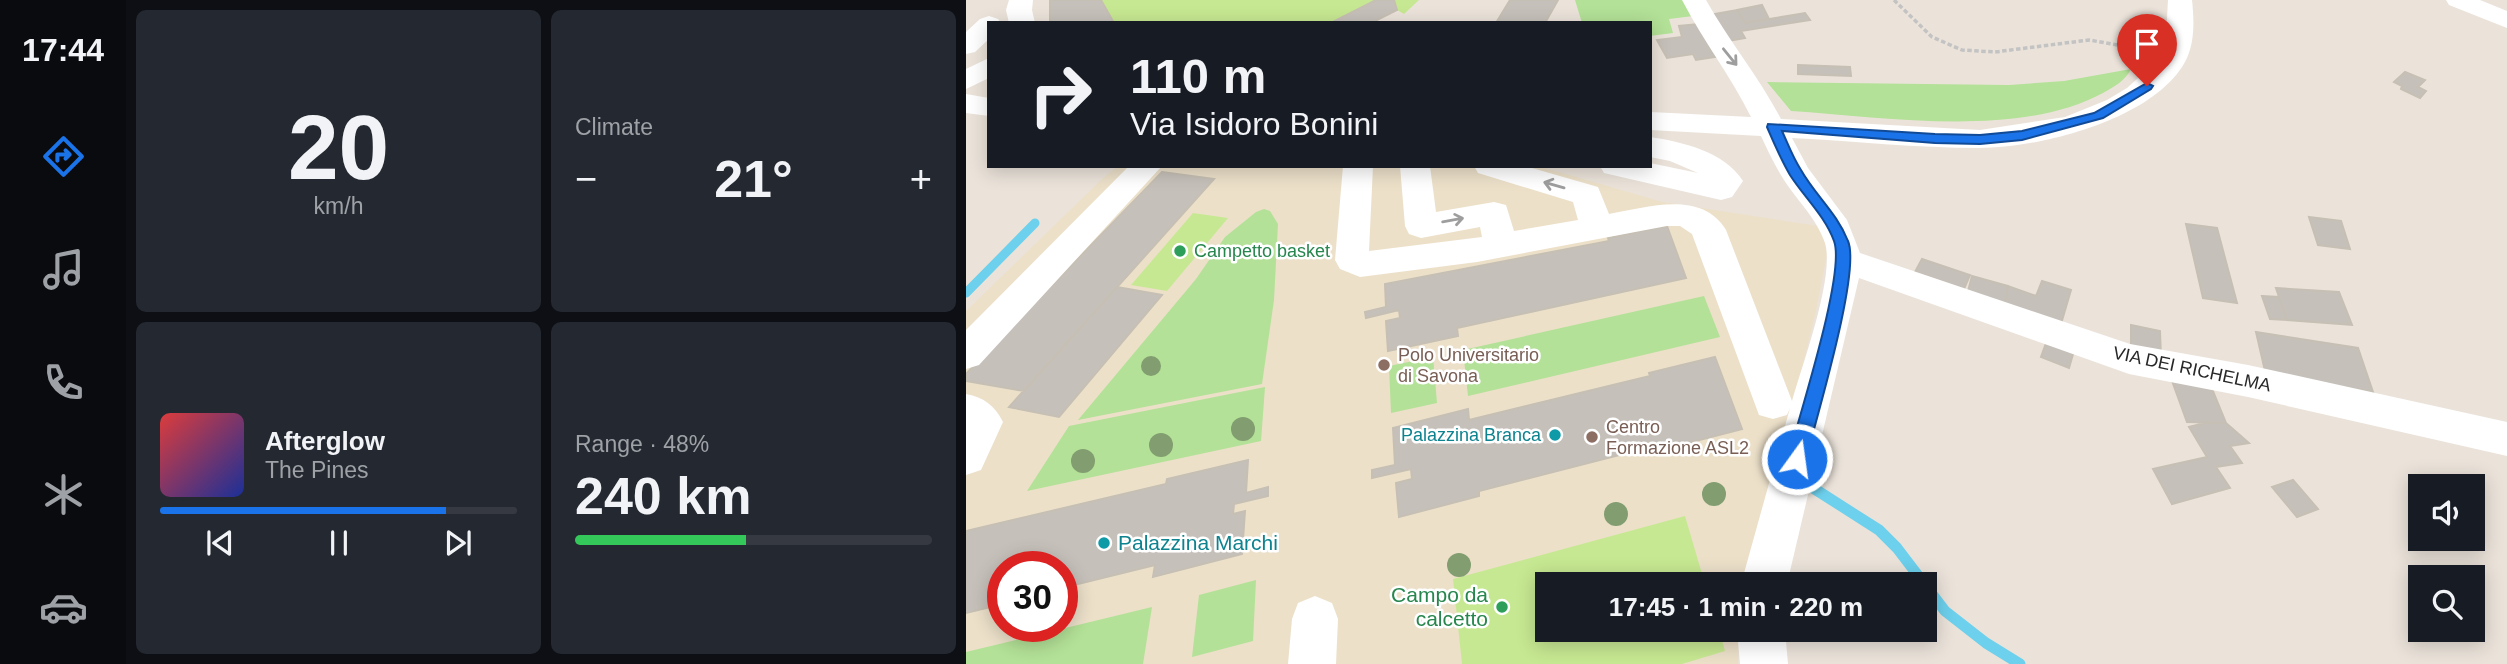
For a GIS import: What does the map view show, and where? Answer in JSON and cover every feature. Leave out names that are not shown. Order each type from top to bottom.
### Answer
[{"type":"street","points":[[996,21],[1001,0]]},
{"type":"street","points":[[977,35],[1001,0]]},
{"type":"street","points":[[1021,0],[1019,10],[1022,21]]},
{"type":"street","points":[[1694,0],[1716,41],[1734,61],[1773,127],[1795,173],[1831,220],[1842,244],[1844,260],[1840,292],[1767,572]]},
{"type":"street","points":[[1652,121],[1935,138],[1980,139],[2022,135],[2099,116],[2147,86],[2174,58],[2181,29],[2180,0]]},
{"type":"street","points":[[2458,0],[2507,20]]},
{"type":"street","points":[[972,103],[987,70]]},
{"type":"street","points":[[1624,168],[1721,189],[1727,181],[1718,171],[1669,149],[1652,147]]},
{"type":"street","points":[[966,354],[1145,168]]},
{"type":"street","points":[[1358,168],[1351,242],[1352,260],[1360,265],[1397,262],[1679,214],[1694,217],[1709,230],[1773,403]]},
{"type":"street","points":[[1415,168],[1421,226],[1494,213],[1500,245]]},
{"type":"street","points":[[1496,168],[1587,195],[1596,227]]},
{"type":"street","name":"VIA DEI RICHELMA","points":[[1844,260],[2129,359],[2248,381],[2507,439]]},
{"type":"street","points":[[966,411],[972,412],[983,422],[966,457]]},
{"type":"street","points":[[1761,642],[1763,664]]},
{"type":"path","points":[[1894,0],[1943,45],[1958,50],[1994,51],[2083,40],[2121,44],[2174,58]]},
{"type":"shaded area","name":"Polo Universitario di Savona","points":[[1116,168],[1545,168],[1663,202],[1825,227],[1829,244],[1816,311],[1790,418],[1745,572],[1535,572],[1535,642],[1739,642],[1738,664],[966,664],[966,311]]},
{"type":"green space","points":[[1050,0],[1419,0],[1404,14],[1397,10],[1375,21],[1050,21]]},
{"type":"green space","points":[[1575,0],[1685,0],[1693,16],[1669,19],[1673,33],[1652,36],[1652,21],[1581,21]]},
{"type":"green space","points":[[2131,69],[2123,80],[2112,88],[2069,107],[2031,116],[1950,122],[1791,111],[1767,82],[2009,85],[2064,81]]},
{"type":"green space","points":[[1264,209],[1270,211],[1278,224],[1274,300],[1262,384],[1078,420],[1196,279],[1225,237],[1256,212]]},
{"type":"green space","name":"Campetto basket","points":[[1193,213],[1228,218],[1167,291],[1131,285]]},
{"type":"green space","points":[[1704,296],[1720,337],[1468,396],[1463,350]]},
{"type":"green space","points":[[1433,357],[1437,403],[1391,413],[1389,366]]},
{"type":"green space","points":[[1265,387],[1261,441],[1027,491],[1069,426]]},
{"type":"green space","name":"Campo da calcetto","points":[[1685,516],[1701,572],[1535,572],[1535,642],[1722,642],[1725,651],[1682,664],[1462,664],[1453,579]]},
{"type":"green space","points":[[1256,580],[1253,641],[1192,657],[1199,595]]},
{"type":"green space","points":[[1152,607],[1143,664],[966,664],[966,652],[1007,642],[1078,642],[1078,625]]},
{"type":"building","points":[[1050,0],[1101,0],[1113,21],[1050,21]]},
{"type":"building","points":[[1376,0],[1394,0],[1397,10],[1375,21],[1335,21]]},
{"type":"building","points":[[1510,0],[1558,0],[1546,21],[1497,21]]},
{"type":"building","points":[[1762,5],[1769,19],[1745,23],[1737,10]]},
{"type":"building","points":[[1737,10],[1745,23],[1805,13],[1810,20],[1741,31],[1745,38],[1723,42],[1709,15]]},
{"type":"building","points":[[1699,24],[1712,53],[1718,52],[1721,56],[1696,60],[1693,54],[1667,58],[1657,40],[1682,37],[1679,26]]},
{"type":"building","points":[[1798,65],[1850,67],[1851,76],[1798,74]]},
{"type":"building","points":[[2405,72],[2425,80],[2418,87],[2426,91],[2420,98],[2401,89],[2402,86],[2394,82]]},
{"type":"building","points":[[1162,172],[1214,179],[1024,391],[966,381],[966,374]]},
{"type":"building","points":[[2309,217],[2341,221],[2350,249],[2318,245]]},
{"type":"building","points":[[2186,224],[2217,228],[2237,303],[2203,298]]},
{"type":"building","points":[[1667,226],[1686,278],[1457,328],[1458,336],[1388,351],[1386,321],[1400,318],[1399,310],[1366,318],[1365,312],[1386,307],[1385,284],[1609,241],[1608,238]]},
{"type":"building","points":[[1922,259],[1970,275],[1964,289],[1915,272]]},
{"type":"building","points":[[1972,276],[2008,286],[2005,304],[1968,291]]},
{"type":"building","points":[[2042,281],[2071,290],[2061,324],[2005,304],[2008,286],[2036,296]]},
{"type":"building","points":[[1117,287],[1162,295],[1059,417],[1009,407]]},
{"type":"building","points":[[2276,288],[2339,292],[2352,325],[2287,320]]},
{"type":"building","points":[[2262,296],[2279,297],[2287,320],[2270,319]]},
{"type":"building","points":[[2131,325],[2160,331],[2161,357],[2131,350]]},
{"type":"building","points":[[2256,332],[2358,348],[2373,392],[2266,375]]},
{"type":"building","points":[[2049,335],[2076,344],[2069,368],[2041,357]]},
{"type":"building","name":"Palazzina Branca","points":[[1715,357],[1742,429],[1672,447],[1670,442],[1479,491],[1479,496],[1399,517],[1396,483],[1412,479],[1411,469],[1372,478],[1372,470],[1395,465],[1393,428],[1468,409],[1469,420],[1650,376],[1649,373]]},
{"type":"building","points":[[2171,378],[2208,379],[2226,423],[2187,422]]},
{"type":"building","points":[[2205,423],[2226,423],[2249,443],[2230,446],[2242,463],[2216,467],[2230,488],[2172,504],[2153,469],[2207,457],[2189,427]]},
{"type":"building","name":"Palazzina Marchi","points":[[1248,460],[1246,493],[1268,487],[1268,496],[1234,504],[1233,514],[1245,511],[1242,554],[1153,577],[1155,565],[1078,584],[1078,551],[987,551],[987,608],[966,613],[966,531],[1166,484],[1167,479]]},
{"type":"building","points":[[2293,480],[2318,509],[2297,517],[2272,487]]},
{"type":"waterway","points":[[966,293],[1035,223]]},
{"type":"waterway","points":[[1810,486],[1879,530],[1897,548],[1945,611],[1986,643],[2020,664]]},
{"type":"place","name":"Campetto basket","points":[[1180,251]]},
{"type":"place","name":"Polo Universitario di Savona","points":[[1384,365]]},
{"type":"place","name":"Palazzina Branca","points":[[1555,435]]},
{"type":"place","name":"Centro Formazione ASL2","points":[[1592,437]]},
{"type":"place","name":"Palazzina Marchi","points":[[1104,543]]},
{"type":"place","name":"Campo da calcetto","points":[[1502,607]]},
{"type":"route","points":[[1797,459],[1840,292],[1844,260],[1842,244],[1831,220],[1795,173],[1773,127],[1935,138],[1980,139],[2022,135],[2099,116],[2147,86]]}]
